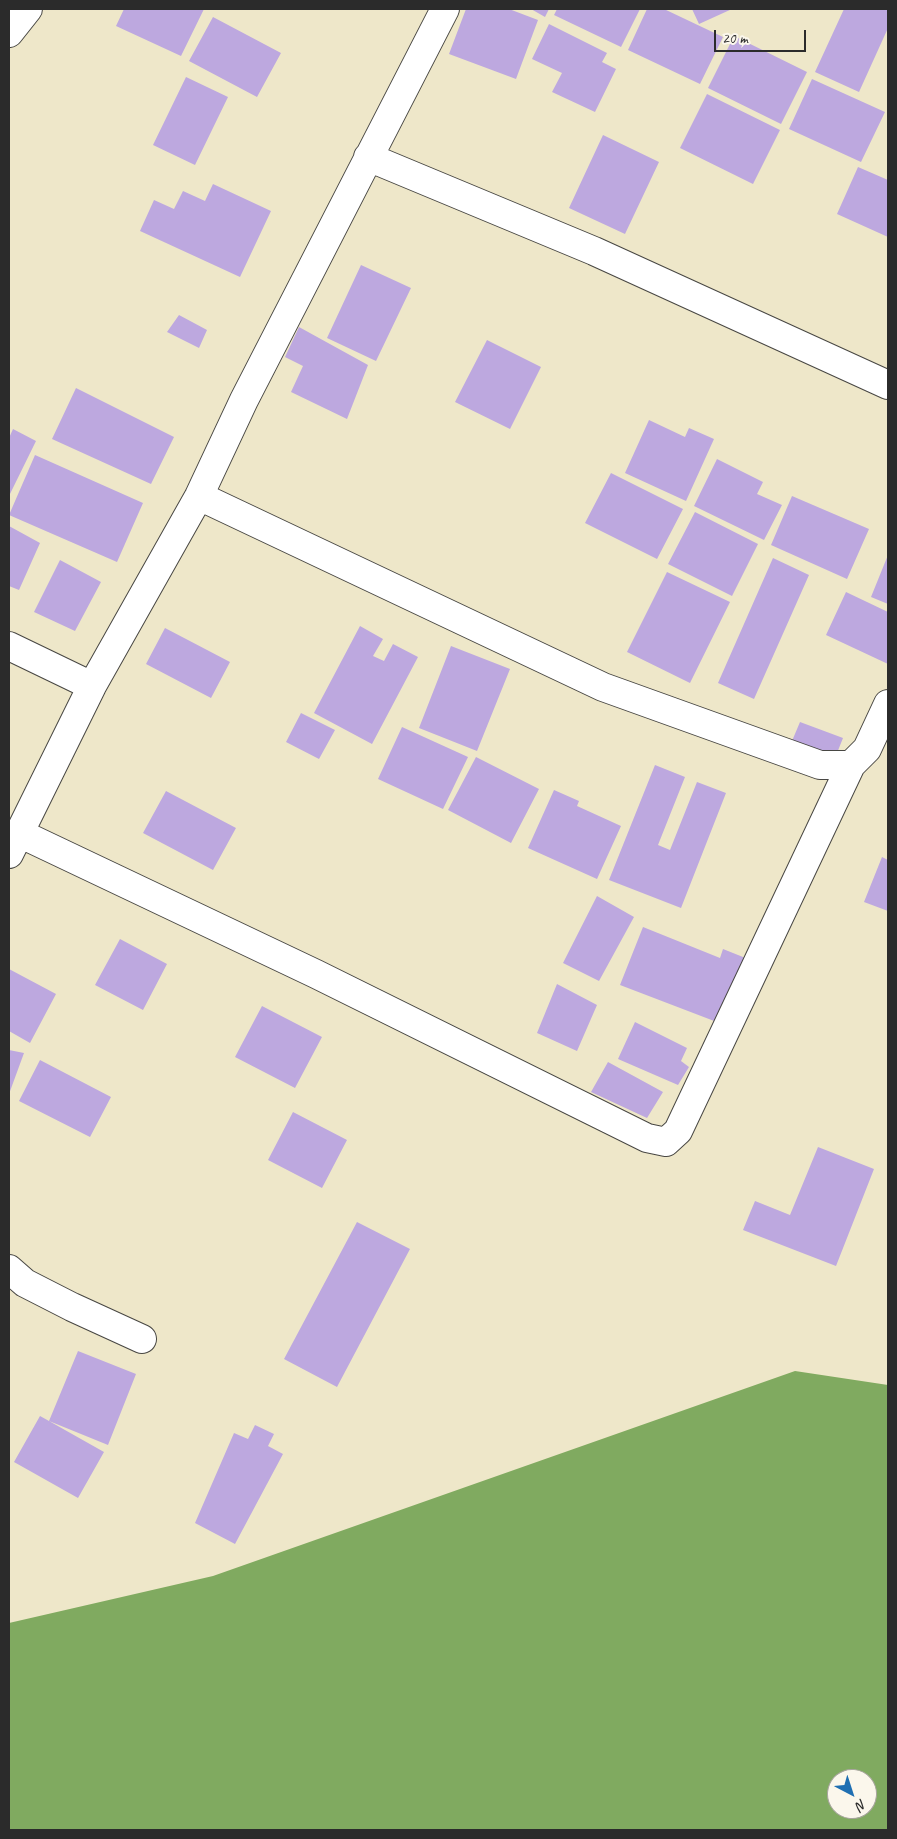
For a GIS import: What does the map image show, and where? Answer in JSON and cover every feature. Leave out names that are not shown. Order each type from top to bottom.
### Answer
[{"type":"street","points":[[9,33],[28,9]]},
{"type":"street","points":[[445,9],[244,400],[200,496],[92,686],[14,843],[316,974],[648,1138],[666,1142],[678,1132],[851,765],[867,748],[888,704]]},
{"type":"street","points":[[368,157],[594,251],[888,385]]},
{"type":"street","points":[[200,496],[603,687],[820,765],[851,765]]},
{"type":"street","points":[[9,646],[92,686]]},
{"type":"street","points":[[9,1269],[25,1282],[48,1295],[142,1339]]},
{"type":"green space","points":[[795,1371],[888,1385],[888,1830],[9,1830],[9,1623],[213,1576]]},
{"type":"building","points":[[124,9],[204,9],[181,56],[116,26]]},
{"type":"building","points":[[466,9],[509,9],[538,20],[516,79],[449,54]]},
{"type":"building","points":[[531,9],[549,9],[545,17]]},
{"type":"building","points":[[557,9],[640,9],[621,47],[554,15]]},
{"type":"building","points":[[647,9],[664,9],[723,37],[700,84],[628,50]]},
{"type":"building","points":[[692,9],[732,9],[699,24]]},
{"type":"building","points":[[844,9],[888,9],[888,28],[859,92],[815,72]]},
{"type":"building","points":[[213,17],[281,53],[257,97],[189,61]]},
{"type":"building","points":[[549,24],[607,53],[602,62],[616,69],[595,112],[552,92],[562,73],[532,59]]},
{"type":"building","points":[[734,36],[807,72],[781,124],[708,88]]},
{"type":"building","points":[[186,77],[228,97],[195,165],[153,145]]},
{"type":"building","points":[[812,79],[885,112],[861,162],[789,129]]},
{"type":"building","points":[[707,94],[780,130],[753,184],[680,148]]},
{"type":"building","points":[[603,135],[659,162],[625,234],[569,208]]},
{"type":"building","points":[[858,167],[888,180],[888,237],[837,214]]},
{"type":"building","points":[[213,184],[271,211],[240,277],[140,231],[154,200],[174,209],[183,191],[205,201]]},
{"type":"building","points":[[361,265],[411,288],[376,361],[327,338]]},
{"type":"building","points":[[179,315],[207,330],[199,348],[167,332]]},
{"type":"building","points":[[299,327],[368,365],[347,419],[291,392],[303,366],[285,357]]},
{"type":"building","points":[[487,340],[541,367],[510,429],[455,402]]},
{"type":"building","points":[[76,388],[174,437],[151,484],[52,439]]},
{"type":"building","points":[[649,420],[685,437],[689,428],[714,439],[686,501],[625,473]]},
{"type":"building","points":[[13,429],[36,441],[9,496],[9,438]]},
{"type":"building","points":[[35,455],[143,503],[117,562],[9,515]]},
{"type":"building","points":[[717,459],[763,482],[757,494],[782,505],[764,540],[694,506]]},
{"type":"building","points":[[611,473],[683,509],[657,559],[585,523]]},
{"type":"building","points":[[792,496],[869,529],[847,579],[771,545]]},
{"type":"building","points":[[695,512],[758,544],[732,596],[668,564]]},
{"type":"building","points":[[9,526],[40,543],[19,590],[9,586]]},
{"type":"building","points":[[888,555],[888,604],[871,597]]},
{"type":"building","points":[[773,558],[809,575],[754,699],[718,683]]},
{"type":"building","points":[[60,560],[101,582],[75,631],[34,612]]},
{"type":"building","points":[[667,572],[730,602],[690,683],[627,652]]},
{"type":"building","points":[[846,592],[888,612],[888,664],[826,635]]},
{"type":"building","points":[[360,626],[383,639],[373,656],[384,661],[393,644],[418,657],[372,744],[314,713]]},
{"type":"building","points":[[165,628],[230,662],[211,698],[146,664]]},
{"type":"building","points":[[451,646],[510,669],[477,751],[419,728]]},
{"type":"building","points":[[301,713],[335,730],[319,759],[286,742]]},
{"type":"building","points":[[800,722],[843,738],[835,758],[792,741]]},
{"type":"building","points":[[402,727],[468,757],[443,809],[378,779]]},
{"type":"building","points":[[476,757],[539,789],[511,843],[448,810]]},
{"type":"building","points":[[655,765],[685,777],[658,845],[670,850],[697,782],[726,793],[681,908],[609,880]]},
{"type":"building","points":[[554,790],[579,801],[577,806],[621,826],[597,879],[528,848]]},
{"type":"building","points":[[166,791],[236,828],[213,870],[143,833]]},
{"type":"building","points":[[882,857],[888,860],[888,911],[864,902]]},
{"type":"building","points":[[597,896],[634,917],[599,981],[563,963]]},
{"type":"building","points":[[643,927],[720,958],[723,949],[748,959],[722,1024],[620,985]]},
{"type":"building","points":[[120,939],[167,964],[143,1010],[95,985]]},
{"type":"building","points":[[9,969],[56,994],[30,1043],[9,1031]]},
{"type":"building","points":[[557,984],[597,1005],[577,1051],[537,1033]]},
{"type":"building","points":[[262,1006],[322,1037],[295,1088],[235,1057]]},
{"type":"building","points":[[635,1022],[687,1048],[681,1061],[689,1067],[678,1085],[618,1059]]},
{"type":"building","points":[[9,1050],[24,1053],[9,1094]]},
{"type":"building","points":[[40,1060],[111,1097],[90,1137],[19,1101]]},
{"type":"building","points":[[608,1062],[663,1092],[647,1118],[591,1092]]},
{"type":"building","points":[[293,1112],[347,1140],[322,1188],[268,1160]]},
{"type":"building","points":[[818,1147],[874,1169],[836,1266],[743,1230],[755,1201],[790,1215]]},
{"type":"building","points":[[357,1222],[410,1249],[337,1387],[284,1359]]},
{"type":"building","points":[[78,1351],[136,1374],[108,1445],[49,1421]]},
{"type":"building","points":[[40,1416],[104,1452],[78,1498],[14,1462]]},
{"type":"building","points":[[255,1425],[274,1434],[268,1446],[283,1454],[235,1544],[195,1523],[234,1433],[248,1439]]}]
